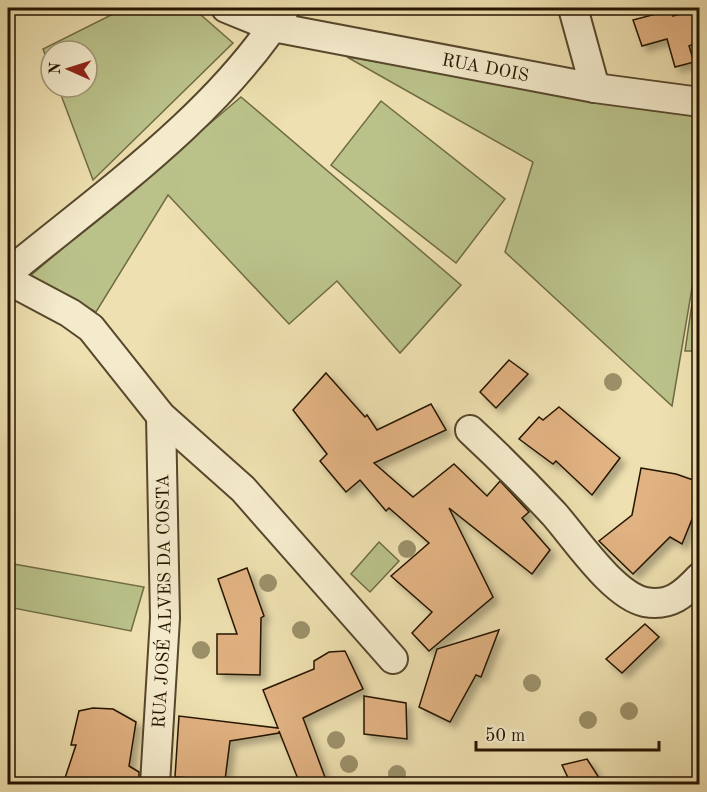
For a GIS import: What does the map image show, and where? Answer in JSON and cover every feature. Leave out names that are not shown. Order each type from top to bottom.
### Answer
[{"type":"street","name":"RUA DOIS","points":[[226,8],[279,17],[595,88],[699,102]]},
{"type":"street","points":[[573,8],[595,88]]},
{"type":"street","points":[[8,273],[163,146],[234,75],[279,17]]},
{"type":"street","points":[[8,280],[70,313],[91,328],[161,416],[243,489],[393,659]]},
{"type":"street","name":"RUA JOSÉ ALVES DA COSTA","points":[[155,784],[165,618],[161,416]]},
{"type":"street","points":[[470,430],[554,514],[610,579],[630,596],[644,602],[669,602],[681,596],[699,577]]},
{"type":"green space","points":[[125,8],[193,8],[233,43],[93,180],[63,99],[99,99],[99,39],[63,39]]},
{"type":"green space","points":[[347,57],[699,113],[699,247],[672,406],[505,252],[533,162]]},
{"type":"green space","points":[[241,97],[461,285],[400,353],[337,281],[289,324],[168,195],[96,312],[30,276]]},
{"type":"green space","points":[[381,101],[505,199],[456,263],[331,165]]},
{"type":"green space","points":[[699,256],[699,351],[685,351]]},
{"type":"green space","points":[[379,542],[399,561],[370,592],[351,574]]},
{"type":"green space","points":[[8,563],[144,587],[131,631],[8,607]]},
{"type":"building","points":[[699,8],[699,42],[689,46],[694,62],[675,67],[667,39],[642,46],[633,20],[671,10],[673,16]]},
{"type":"building","points":[[509,360],[528,374],[496,408],[480,392]]},
{"type":"building","points":[[326,373],[365,417],[367,415],[377,430],[431,404],[446,430],[374,463],[413,497],[454,464],[487,496],[500,481],[529,512],[522,518],[550,550],[532,574],[449,508],[493,597],[429,651],[412,633],[432,612],[391,576],[429,543],[389,508],[386,511],[360,480],[346,492],[320,461],[327,454],[293,410]]},
{"type":"building","points":[[559,407],[620,458],[592,495],[556,461],[553,464],[519,439],[539,417],[543,420]]},
{"type":"building","points":[[641,468],[676,474],[699,482],[699,502],[682,544],[670,537],[633,574],[599,541],[632,515]]},
{"type":"building","points":[[247,568],[264,616],[261,618],[260,675],[217,674],[217,634],[237,634],[218,579]]},
{"type":"building","points":[[645,624],[659,637],[622,673],[606,659]]},
{"type":"building","points":[[499,630],[481,677],[476,675],[450,722],[419,707],[437,649]]},
{"type":"building","points":[[345,651],[363,689],[303,718],[326,780],[314,784],[300,784],[279,731],[279,733],[230,741],[225,780],[175,777],[179,716],[278,728],[263,690],[314,669],[314,661],[329,652]]},
{"type":"building","points":[[364,696],[406,703],[407,739],[364,734]]},
{"type":"building","points":[[93,708],[113,709],[136,722],[129,766],[139,772],[139,784],[63,784],[76,745],[71,745],[79,711]]},
{"type":"building","points":[[587,759],[603,784],[571,784],[562,765]]}]
